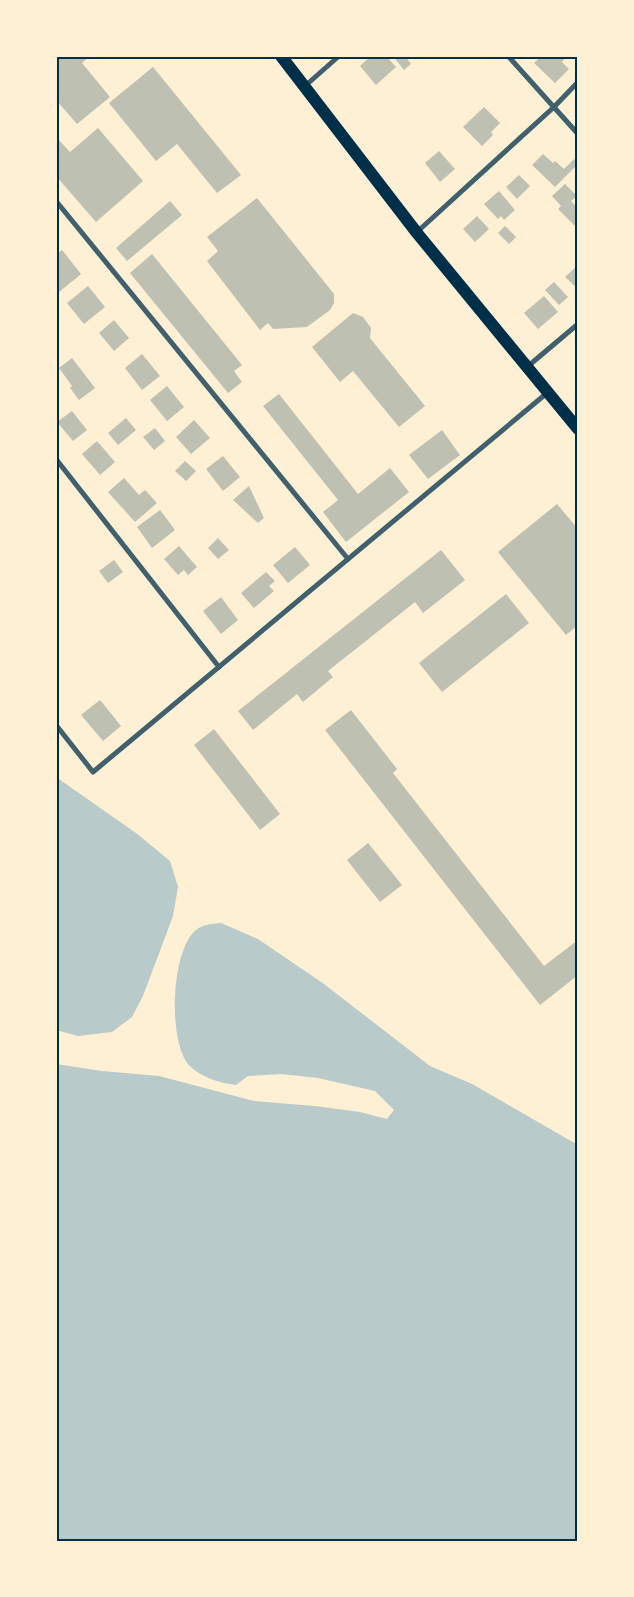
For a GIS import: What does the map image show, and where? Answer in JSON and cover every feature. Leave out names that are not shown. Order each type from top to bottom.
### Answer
[{"type":"highway","points":[[281,56],[417,233],[578,429]]},
{"type":"street","points":[[304,87],[339,56]]},
{"type":"street","points":[[508,56],[578,134]]},
{"type":"street","points":[[417,233],[554,107],[578,82]]},
{"type":"street","points":[[56,201],[348,559]]},
{"type":"street","points":[[527,368],[578,324]]},
{"type":"street","points":[[56,725],[93,772],[547,393]]},
{"type":"street","points":[[56,459],[219,667]]},
{"type":"shaded area","points":[[56,777],[136,833],[170,861],[178,887],[173,916],[143,996],[132,1017],[112,1032],[78,1036],[56,1030]]},
{"type":"shaded area","points":[[221,923],[258,939],[324,984],[430,1066],[472,1084],[578,1145],[578,1541],[56,1541],[56,1064],[102,1071],[159,1076],[254,1101],[360,1112],[387,1119],[394,1110],[375,1091],[318,1078],[281,1074],[248,1076],[236,1085],[210,1079],[188,1064],[177,1036],[175,1016],[177,975],[181,956],[196,930],[205,925]]},
{"type":"building","points":[[90,56],[82,63],[110,97],[77,124],[56,100],[56,57]]},
{"type":"building","points":[[371,56],[386,56],[396,67],[376,85],[360,66]]},
{"type":"building","points":[[393,56],[405,56],[411,64],[404,70]]},
{"type":"building","points":[[541,56],[567,56],[562,62],[569,69],[555,83],[534,63]]},
{"type":"building","points":[[153,67],[241,175],[217,193],[177,144],[156,161],[109,103]]},
{"type":"building","points":[[484,107],[500,123],[491,132],[493,135],[482,146],[463,127]]},
{"type":"building","points":[[98,128],[143,181],[96,222],[56,176],[56,137],[70,152]]},
{"type":"building","points":[[439,151],[455,169],[440,182],[425,163]]},
{"type":"building","points":[[543,154],[553,163],[555,161],[564,169],[574,159],[578,164],[555,187],[532,165]]},
{"type":"building","points":[[519,175],[530,186],[517,199],[506,187]]},
{"type":"building","points":[[565,184],[577,196],[571,201],[575,205],[578,203],[578,229],[558,209],[561,206],[552,196]]},
{"type":"building","points":[[499,191],[515,210],[504,220],[501,216],[498,219],[484,204]]},
{"type":"building","points":[[257,198],[334,294],[334,303],[330,310],[307,327],[273,329],[268,323],[260,330],[207,261],[218,251],[207,237]]},
{"type":"building","points":[[170,201],[182,215],[127,261],[116,248]]},
{"type":"building","points":[[477,216],[489,229],[475,242],[463,229]]},
{"type":"building","points":[[505,226],[516,237],[509,244],[498,233]]},
{"type":"building","points":[[62,250],[81,274],[58,293],[56,290],[56,255]]},
{"type":"building","points":[[152,254],[242,365],[234,371],[242,382],[228,393],[130,273]]},
{"type":"building","points":[[578,265],[578,289],[565,277]]},
{"type":"building","points":[[554,282],[568,297],[559,305],[545,290]]},
{"type":"building","points":[[88,286],[105,307],[84,324],[67,303]]},
{"type":"building","points":[[544,296],[558,312],[538,329],[524,313]]},
{"type":"building","points":[[353,313],[363,317],[371,328],[370,338],[425,406],[399,427],[353,371],[340,382],[312,347]]},
{"type":"building","points":[[114,320],[129,338],[114,351],[99,333]]},
{"type":"building","points":[[142,354],[160,376],[142,390],[125,368]]},
{"type":"building","points":[[72,358],[95,388],[79,400],[59,368]]},
{"type":"building","points":[[167,386],[184,407],[167,421],[150,400]]},
{"type":"building","points":[[279,394],[358,494],[390,468],[409,492],[346,542],[323,512],[338,500],[263,406]]},
{"type":"building","points":[[72,411],[87,430],[73,441],[57,422]]},
{"type":"building","points":[[126,418],[136,430],[118,445],[108,433]]},
{"type":"building","points":[[194,420],[210,438],[191,454],[176,437]]},
{"type":"building","points":[[155,428],[165,441],[154,450],[143,437]]},
{"type":"building","points":[[442,430],[460,455],[428,479],[409,455]]},
{"type":"building","points":[[97,441],[115,462],[100,475],[82,454]]},
{"type":"building","points":[[223,456],[240,477],[223,491],[206,469]]},
{"type":"building","points":[[185,461],[196,471],[186,481],[175,471]]},
{"type":"building","points":[[124,478],[139,495],[145,490],[157,503],[135,522],[108,492]]},
{"type":"building","points":[[249,486],[264,518],[258,523],[233,500]]},
{"type":"building","points":[[557,504],[578,529],[578,625],[566,635],[498,552]]},
{"type":"building","points":[[160,510],[175,530],[152,548],[137,527]]},
{"type":"building","points":[[218,538],[229,550],[218,559],[208,548]]},
{"type":"building","points":[[179,546],[197,567],[188,575],[184,570],[178,575],[164,559]]},
{"type":"building","points":[[295,547],[310,565],[288,583],[273,565]]},
{"type":"building","points":[[441,550],[465,580],[423,613],[415,602],[328,671],[333,677],[303,702],[297,694],[253,730],[238,711]]},
{"type":"building","points":[[114,560],[123,572],[108,583],[99,571]]},
{"type":"building","points":[[266,572],[275,581],[269,586],[274,591],[254,608],[241,593]]},
{"type":"building","points":[[506,594],[529,623],[442,692],[419,663]]},
{"type":"building","points":[[221,597],[238,620],[221,634],[203,611]]},
{"type":"building","points":[[100,700],[121,726],[103,741],[81,715]]},
{"type":"building","points":[[351,710],[397,769],[393,773],[544,966],[578,940],[578,975],[540,1005],[325,730]]},
{"type":"building","points":[[214,729],[280,814],[260,830],[194,745]]},
{"type":"building","points":[[368,843],[402,885],[380,902],[347,860]]}]
